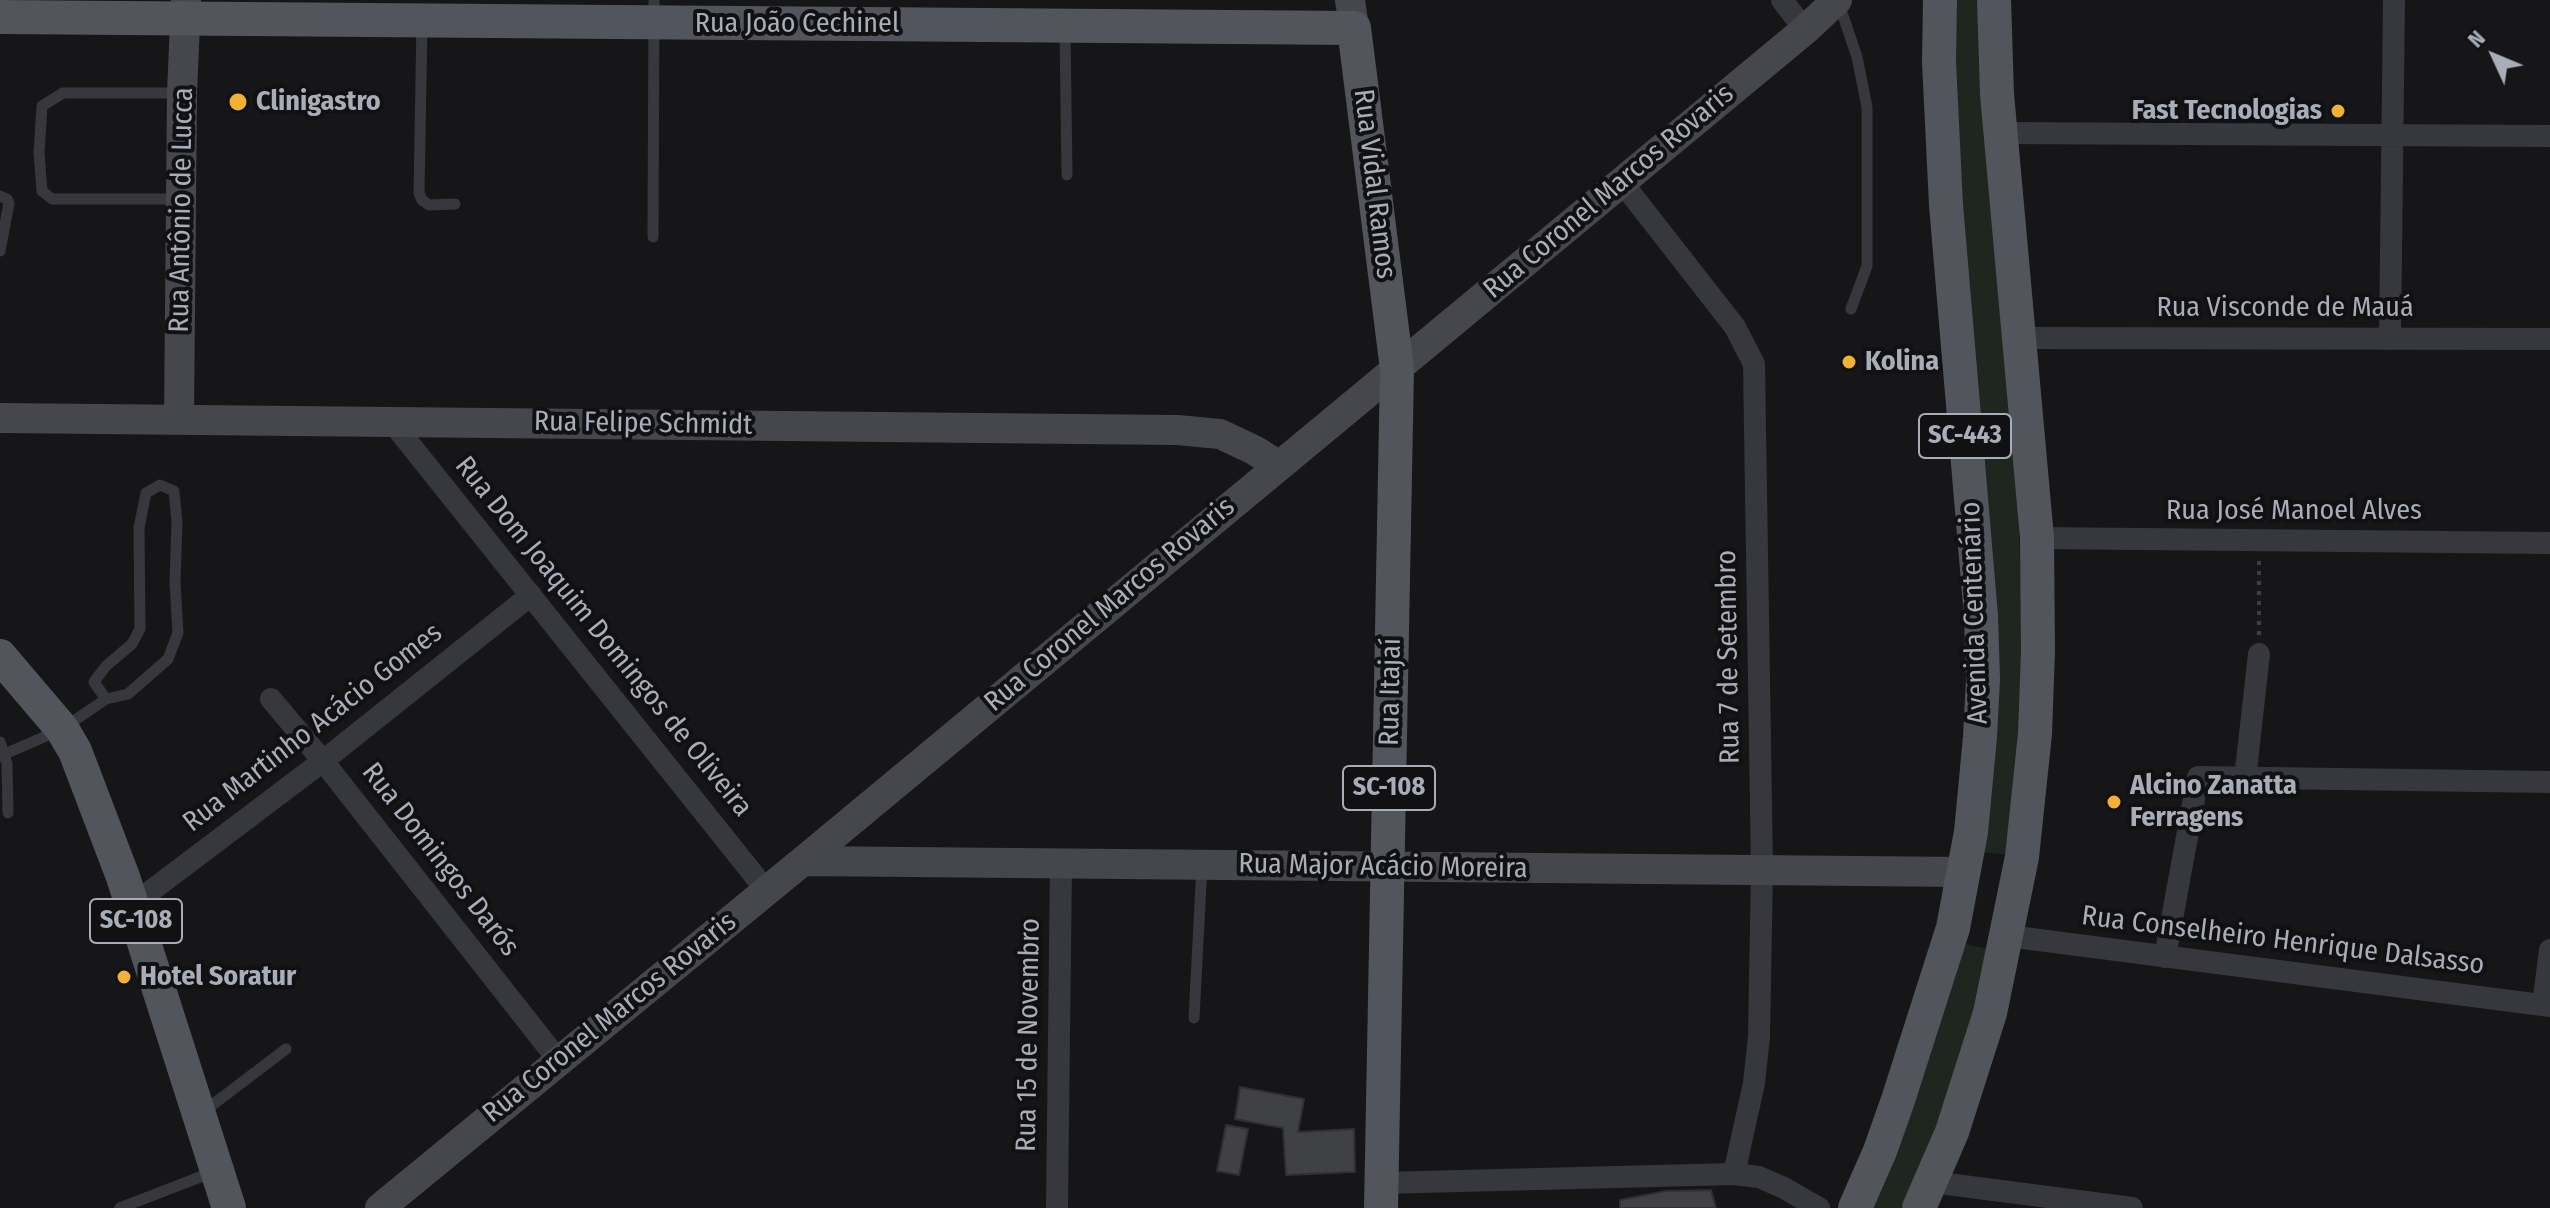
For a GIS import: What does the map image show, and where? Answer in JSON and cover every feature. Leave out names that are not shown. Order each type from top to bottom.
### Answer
[{"type":"main road","name":"Avenida Centenário","points":[[1855,1208],[1889,1126],[1953,928],[1976,792],[1983,679],[1981,616],[1946,205],[1939,62],[1940,0]]},
{"type":"main road","name":"Avenida Centenário","points":[[1925,1195],[1971,1079],[1990,1013],[2022,857],[2036,722],[2037,538],[2001,133],[1994,0]]},
{"type":"main road","name":"Rua João Cechinel","points":[[0,17],[186,10],[365,16],[422,22],[511,11],[891,12],[1065,26],[1352,14]]},
{"type":"main road","name":"Rua Vidal Ramos","points":[[1352,14],[1397,369]]},
{"type":"main road","name":"Rua Itajaí","points":[[1381,1196],[1397,369]]},
{"type":"main road","name":"SC-108","points":[[0,656],[62,729],[75,751],[131,906],[229,1208]]},
{"type":"main road","points":[[1964,872],[1992,874],[2005,870],[2022,857]]},
{"type":"main road","points":[[1953,928],[2008,936]]},
{"type":"street","points":[[1782,0],[1805,30]]},
{"type":"street","name":"Rua Coronel Marcos Rovaris","points":[[380,1208],[1397,369],[1838,0]]},
{"type":"street","points":[[2390,339],[2394,0]]},
{"type":"street","name":"Rua Antônio de Lucca","points":[[179,420],[182,93],[186,10]]},
{"type":"street","points":[[2001,133],[2550,136]]},
{"type":"street","name":"Rua 7 de Setembro","points":[[1621,181],[1735,327],[1754,364],[1762,870],[1759,1037],[1754,1083],[1734,1174]]},
{"type":"street","name":"Rua Visconde de Mauá","points":[[2020,338],[2550,339]]},
{"type":"street","name":"Rua Felipe Schmidt","points":[[0,418],[1177,430],[1220,434],[1278,465]]},
{"type":"street","name":"Rua Dom Joaquim Domingos de Oliveira","points":[[392,422],[766,890]]},
{"type":"street","name":"Rua José Manoel Alves","points":[[2037,538],[2550,543]]},
{"type":"street","name":"Rua Martinho Acácio Gomes","points":[[131,906],[323,761],[531,595]]},
{"type":"street","points":[[2245,779],[2259,654]]},
{"type":"street","name":"Rua Domingos Darós","points":[[271,699],[559,1061]]},
{"type":"street","points":[[2165,957],[2198,777],[2550,782]]},
{"type":"street","name":"Rua Major Acácio Moreira","points":[[803,861],[1964,872]]},
{"type":"street","name":"Rua 15 de Novembro","points":[[1057,1208],[1061,864]]},
{"type":"street","name":"Rua Conselheiro Henrique Dalsasso","points":[[2008,936],[2546,1006]]},
{"type":"street","points":[[2546,1006],[2550,950]]},
{"type":"street","points":[[1381,1196],[1734,1174],[1759,1177],[1819,1208]]},
{"type":"street","points":[[1925,1195],[2132,1208]]},
{"type":"lane","points":[[1838,0],[1857,57],[1867,107],[1867,266],[1851,309]]},
{"type":"lane","points":[[653,237],[654,12]]},
{"type":"lane","points":[[422,22],[419,193],[429,205],[455,204]]},
{"type":"lane","points":[[1065,26],[1067,175]]},
{"type":"lane","points":[[182,93],[63,93],[42,106],[39,152],[42,191],[52,199],[182,200]]},
{"type":"lane","points":[[0,251],[4,200]]},
{"type":"lane","points":[[5,754],[62,729],[106,699],[128,694],[168,659],[178,633],[175,583],[177,522],[174,491],[160,485],[146,493],[139,528],[140,629],[132,644],[106,666],[94,682],[106,699]]},
{"type":"lane","points":[[0,742],[5,754],[8,813]]},
{"type":"lane","points":[[1194,1018],[1202,865]]},
{"type":"lane","points":[[199,1115],[286,1049]]},
{"type":"lane","points":[[120,1208],[217,1170]]},
{"type":"path","points":[[2259,540],[2259,654]]},
{"type":"shaded area","points":[[1949,0],[1981,0],[2017,482],[2024,666],[2011,855],[1978,852],[1971,362]]},
{"type":"shaded area","points":[[1964,944],[1991,949],[1968,1050],[1928,1157],[1901,1208],[1866,1208]]},
{"type":"building","points":[[1240,1087],[1304,1099],[1298,1132],[1354,1129],[1355,1172],[1286,1175],[1283,1128],[1235,1119]]},
{"type":"building","points":[[1226,1125],[1248,1129],[1239,1175],[1217,1171]]},
{"type":"building","points":[[1711,1190],[1716,1208],[1620,1208],[1620,1200],[1666,1191]]},
{"type":"place","name":"Clinigastro","points":[[238,102]]},
{"type":"place","name":"Fast Tecnologias","points":[[2338,111]]},
{"type":"place","name":"Kolina","points":[[1849,362]]},
{"type":"place","name":"Alcino Zanatta Ferragens","points":[[2114,802]]},
{"type":"place","name":"Hotel Soratur","points":[[124,977]]}]
